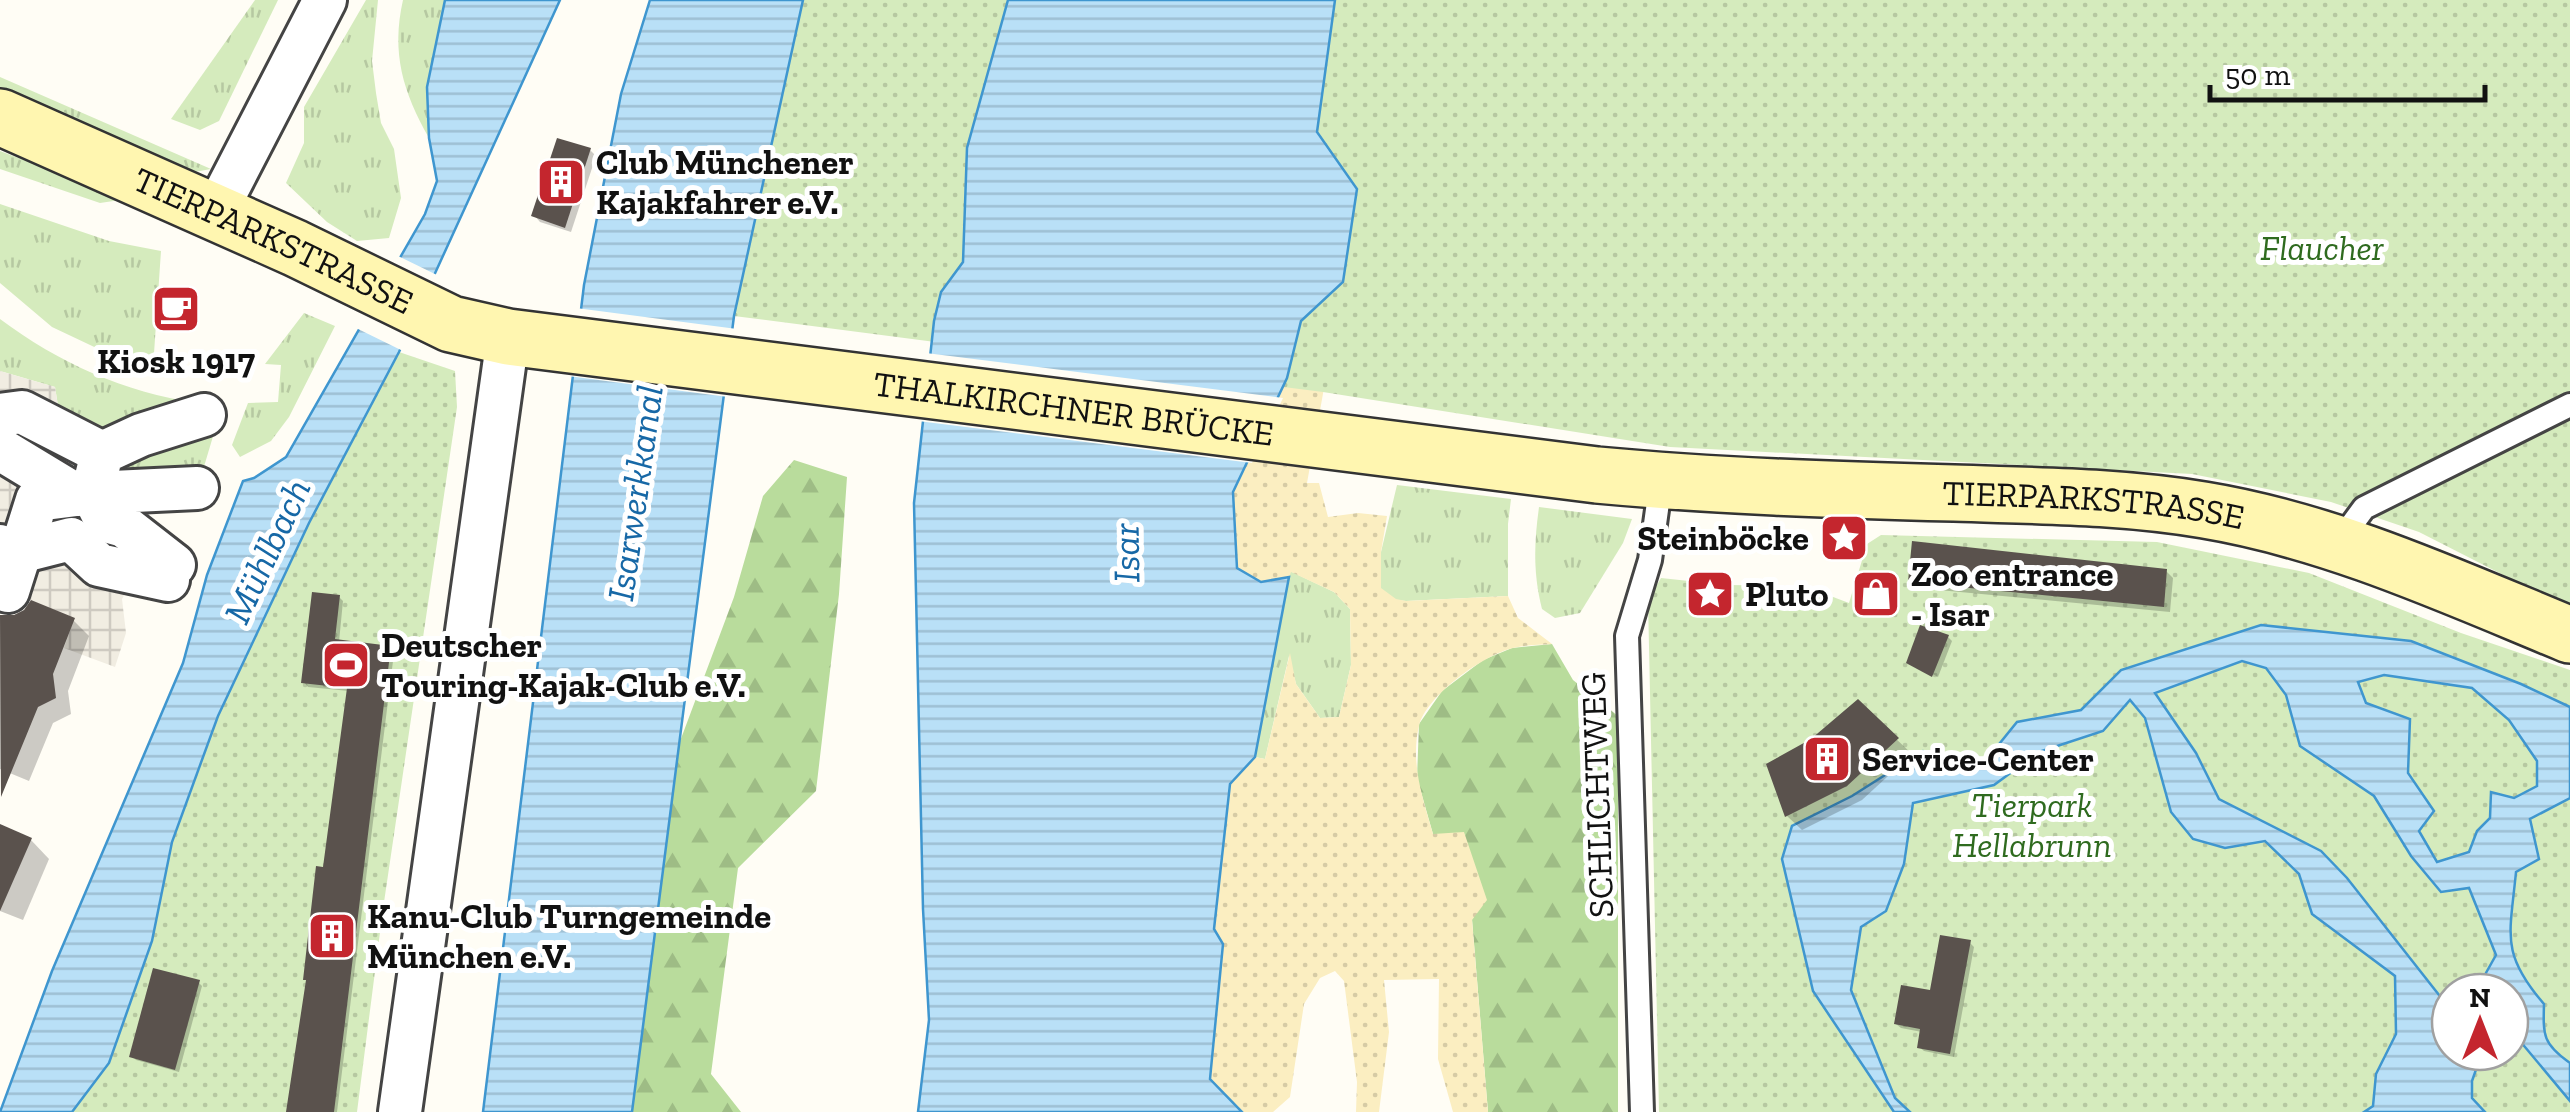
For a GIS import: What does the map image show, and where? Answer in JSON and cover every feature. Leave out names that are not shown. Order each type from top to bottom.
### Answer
[{"type":"street","points":[[215,213],[325,0]]},
{"type":"street","name":"TIERPARKSTRASSE","points":[[0,118],[452,324],[530,340]]},
{"type":"street","points":[[400,1112],[530,340]]},
{"type":"street","name":"THALKIRCHNER BRÜCKE","points":[[530,340],[1597,475]]},
{"type":"street","points":[[0,415],[22,412],[69,498],[99,565],[171,573]]},
{"type":"street","points":[[9,563],[69,498],[140,435],[204,415]]},
{"type":"street","points":[[0,449],[69,498],[198,488]]},
{"type":"street","name":"TIERPARKSTRASSE","points":[[1597,475],[1713,486],[2134,501],[2204,510],[2262,522],[2400,565],[2570,635]]},
{"type":"lane","points":[[2337,545],[2364,508],[2570,405]]},
{"type":"lane","name":"SCHLICHTWEG","points":[[1642,1112],[1626,636],[1650,560],[1661,481]]},
{"type":"green space","points":[[255,0],[278,0],[219,121],[200,130],[171,119]]},
{"type":"green space","points":[[366,0],[378,0],[372,61],[381,123],[394,149],[401,198],[389,238],[357,241],[327,222],[286,183],[304,143],[304,107]]},
{"type":"green space","points":[[403,0],[445,0],[427,87],[429,138],[402,72],[398,37]]},
{"type":"green space","name":"Flaucher","points":[[803,0],[2570,0],[2570,609],[2419,532],[2331,502],[2192,474],[1670,447],[1323,392],[734,316]]},
{"type":"green space","points":[[0,77],[211,169],[189,173],[0,87]]},
{"type":"green space","points":[[0,151],[127,199],[100,203],[0,169]]},
{"type":"green space","points":[[0,204],[109,241],[161,251],[153,368],[107,353],[52,327],[0,283]]},
{"type":"green space","points":[[304,313],[335,326],[289,417],[271,441],[240,457],[232,445],[248,403],[278,402],[281,365],[265,364]]},
{"type":"green space","points":[[0,319],[45,349],[93,373],[144,391],[197,403],[110,435],[59,412],[55,387],[0,371]]},
{"type":"green space","points":[[399,352],[455,371],[457,407],[357,1112],[72,1112],[109,1063],[152,941],[172,842],[218,716],[309,523]]},
{"type":"green space","points":[[214,433],[200,480],[132,483],[116,466],[167,439]]},
{"type":"green space","points":[[794,460],[847,477],[839,594],[816,791],[738,868],[711,1074],[741,1112],[632,1112],[676,752],[734,597],[763,496]]},
{"type":"green space","points":[[1397,485],[1511,499],[1508,596],[1406,601],[1396,600],[1381,589],[1381,552]]},
{"type":"green space","points":[[1539,507],[1632,519],[1623,543],[1580,613],[1555,618],[1542,609],[1535,558]]},
{"type":"green space","name":"Tierpark Hellabrunn","points":[[1881,535],[2157,542],[2309,573],[2461,633],[2570,670],[2570,1112],[1659,1112],[1648,600],[1661,578],[1689,581],[1703,601],[1719,599],[1729,585],[1804,586],[1849,603],[1867,544]]},
{"type":"green space","points":[[1290,571],[1334,592],[1350,609],[1351,665],[1339,717],[1320,718],[1296,684],[1289,656],[1265,759],[1255,757]]},
{"type":"green space","points":[[1552,644],[1573,680],[1618,716],[1618,1112],[1488,1112],[1472,919],[1433,834],[1417,778],[1419,724],[1442,691],[1483,660],[1512,648]]},
{"type":"sand","points":[[1343,282],[1307,483],[1319,483],[1328,517],[1358,513],[1387,516],[1381,588],[1396,599],[1508,596],[1518,618],[1552,644],[1501,652],[1457,678],[1424,714],[1417,740],[1419,781],[1433,834],[1464,832],[1487,900],[1472,920],[1488,1112],[1453,1112],[1438,1059],[1439,979],[1384,980],[1389,1032],[1379,1112],[1356,1112],[1357,1082],[1344,981],[1335,971],[1320,978],[1304,1004],[1290,1097],[1273,1112],[1242,1112],[1210,1080],[1223,945],[1214,930],[1230,784],[1255,757],[1265,759],[1290,653],[1296,684],[1320,718],[1339,717],[1351,665],[1350,609],[1334,592],[1291,572],[1289,577],[1261,582],[1237,568],[1233,492],[1287,378]]},
{"type":"shaded area","points":[[0,371],[55,387],[59,412],[110,435],[197,403],[214,433],[167,439],[116,466],[132,483],[200,480],[193,507],[177,493],[125,503],[119,509],[122,518],[177,555],[162,593],[142,584],[129,587],[122,599],[126,633],[115,667],[64,648],[74,618],[0,588]],"holes":[[[123,531],[154,557],[154,566],[149,569],[100,555],[89,540],[90,534]]]},
{"type":"water","name":"Mühlbach","points":[[445,0],[560,0],[399,352],[309,523],[218,716],[172,842],[152,941],[109,1063],[72,1112],[0,1112],[52,971],[183,663],[207,575],[243,481],[286,457],[425,214],[437,181],[429,138],[427,87]]},
{"type":"water","name":"Isarwerkkanal","points":[[650,0],[803,0],[734,316],[632,1112],[483,1112],[584,285],[621,94]]},
{"type":"water","name":"Isar","points":[[1008,0],[1335,0],[1317,132],[1357,189],[1343,282],[1301,321],[1287,378],[1233,492],[1237,568],[1261,582],[1289,577],[1255,757],[1230,784],[1214,929],[1223,944],[1210,1079],[1242,1112],[918,1112],[929,1020],[914,503],[934,321],[941,292],[963,262],[967,148]]},
{"type":"water","points":[[2261,625],[2411,641],[2570,707],[2570,798],[2530,819],[2539,859],[2516,872],[2511,942],[2521,972],[2486,972],[2496,955],[2469,888],[2441,892],[2411,856],[2374,796],[2300,746],[2286,695],[2266,668],[2242,661],[2155,693],[2196,753],[2219,799],[2321,851],[2347,878],[2430,984],[2430,1072],[2475,1072],[2472,1098],[2485,1112],[2364,1112],[2373,1106],[2376,1074],[2396,1034],[2395,976],[2312,914],[2299,874],[2265,841],[2225,848],[2193,839],[2171,812],[2145,718],[2130,700],[2103,731],[2039,752],[1994,785],[1913,803],[1904,864],[1886,911],[1861,927],[1851,990],[1895,1098],[1910,1112],[1894,1112],[1813,991],[1782,859],[1792,826],[1852,796],[1923,751],[1983,764],[2017,722],[2081,710],[2121,670]],"holes":[[[2384,675],[2472,688],[2509,720],[2537,761],[2537,786],[2514,798],[2491,792],[2490,818],[2477,831],[2469,852],[2437,862],[2419,831],[2434,811],[2408,773],[2410,719],[2366,703],[2358,682]]]},
{"type":"water","points":[[2530,986],[2544,1004],[2547,1038],[2570,1063],[2570,1101],[2530,1053]]},
{"type":"pier","points":[[396,255],[439,276],[405,352],[356,328]]},
{"type":"pier","points":[[576,308],[737,329],[728,397],[568,376]]},
{"type":"pier","points":[[926,353],[1283,398],[1252,463],[918,421]]},
{"type":"building","name":"Club Münchener Kajakfahrer e.V.","points":[[557,138],[591,148],[565,228],[531,216]]},
{"type":"building","points":[[1912,541],[2167,569],[2164,607],[1908,582]]},
{"type":"building","points":[[312,592],[340,595],[335,639],[391,646],[334,1112],[286,1112],[306,980],[316,866],[323,867],[347,688],[301,683]]},
{"type":"building","points":[[31,600],[75,618],[53,674],[56,698],[38,707],[1,797],[0,615],[14,615]]},
{"type":"building","points":[[1920,625],[1949,635],[1932,677],[1906,663]]},
{"type":"building","name":"Service-Center","points":[[1858,699],[1899,738],[1847,786],[1785,817],[1766,764],[1811,739]]},
{"type":"building","points":[[0,824],[32,838],[0,911]]},
{"type":"building","points":[[1940,935],[1971,940],[1950,1054],[1917,1048],[1920,1029],[1894,1024],[1901,985],[1930,990]]},
{"type":"building","points":[[153,968],[200,980],[175,1070],[129,1057]]},
{"type":"place","name":"Club Münchener Kajakfahrer e.V.","points":[[561,182]]},
{"type":"place","name":"Kiosk 1917","points":[[176,309]]},
{"type":"place","name":"Steinböcke","points":[[1844,538]]},
{"type":"place","name":"Pluto","points":[[1710,594]]},
{"type":"place","name":"Zoo entrance - Isar","points":[[1876,594]]},
{"type":"place","name":"Deutscher Touring-Kajak-Club e.V.","points":[[346,665]]},
{"type":"place","name":"Service-Center","points":[[1827,759]]},
{"type":"place","name":"Kanu-Club Turngemeinde München e.V.","points":[[332,936]]}]
